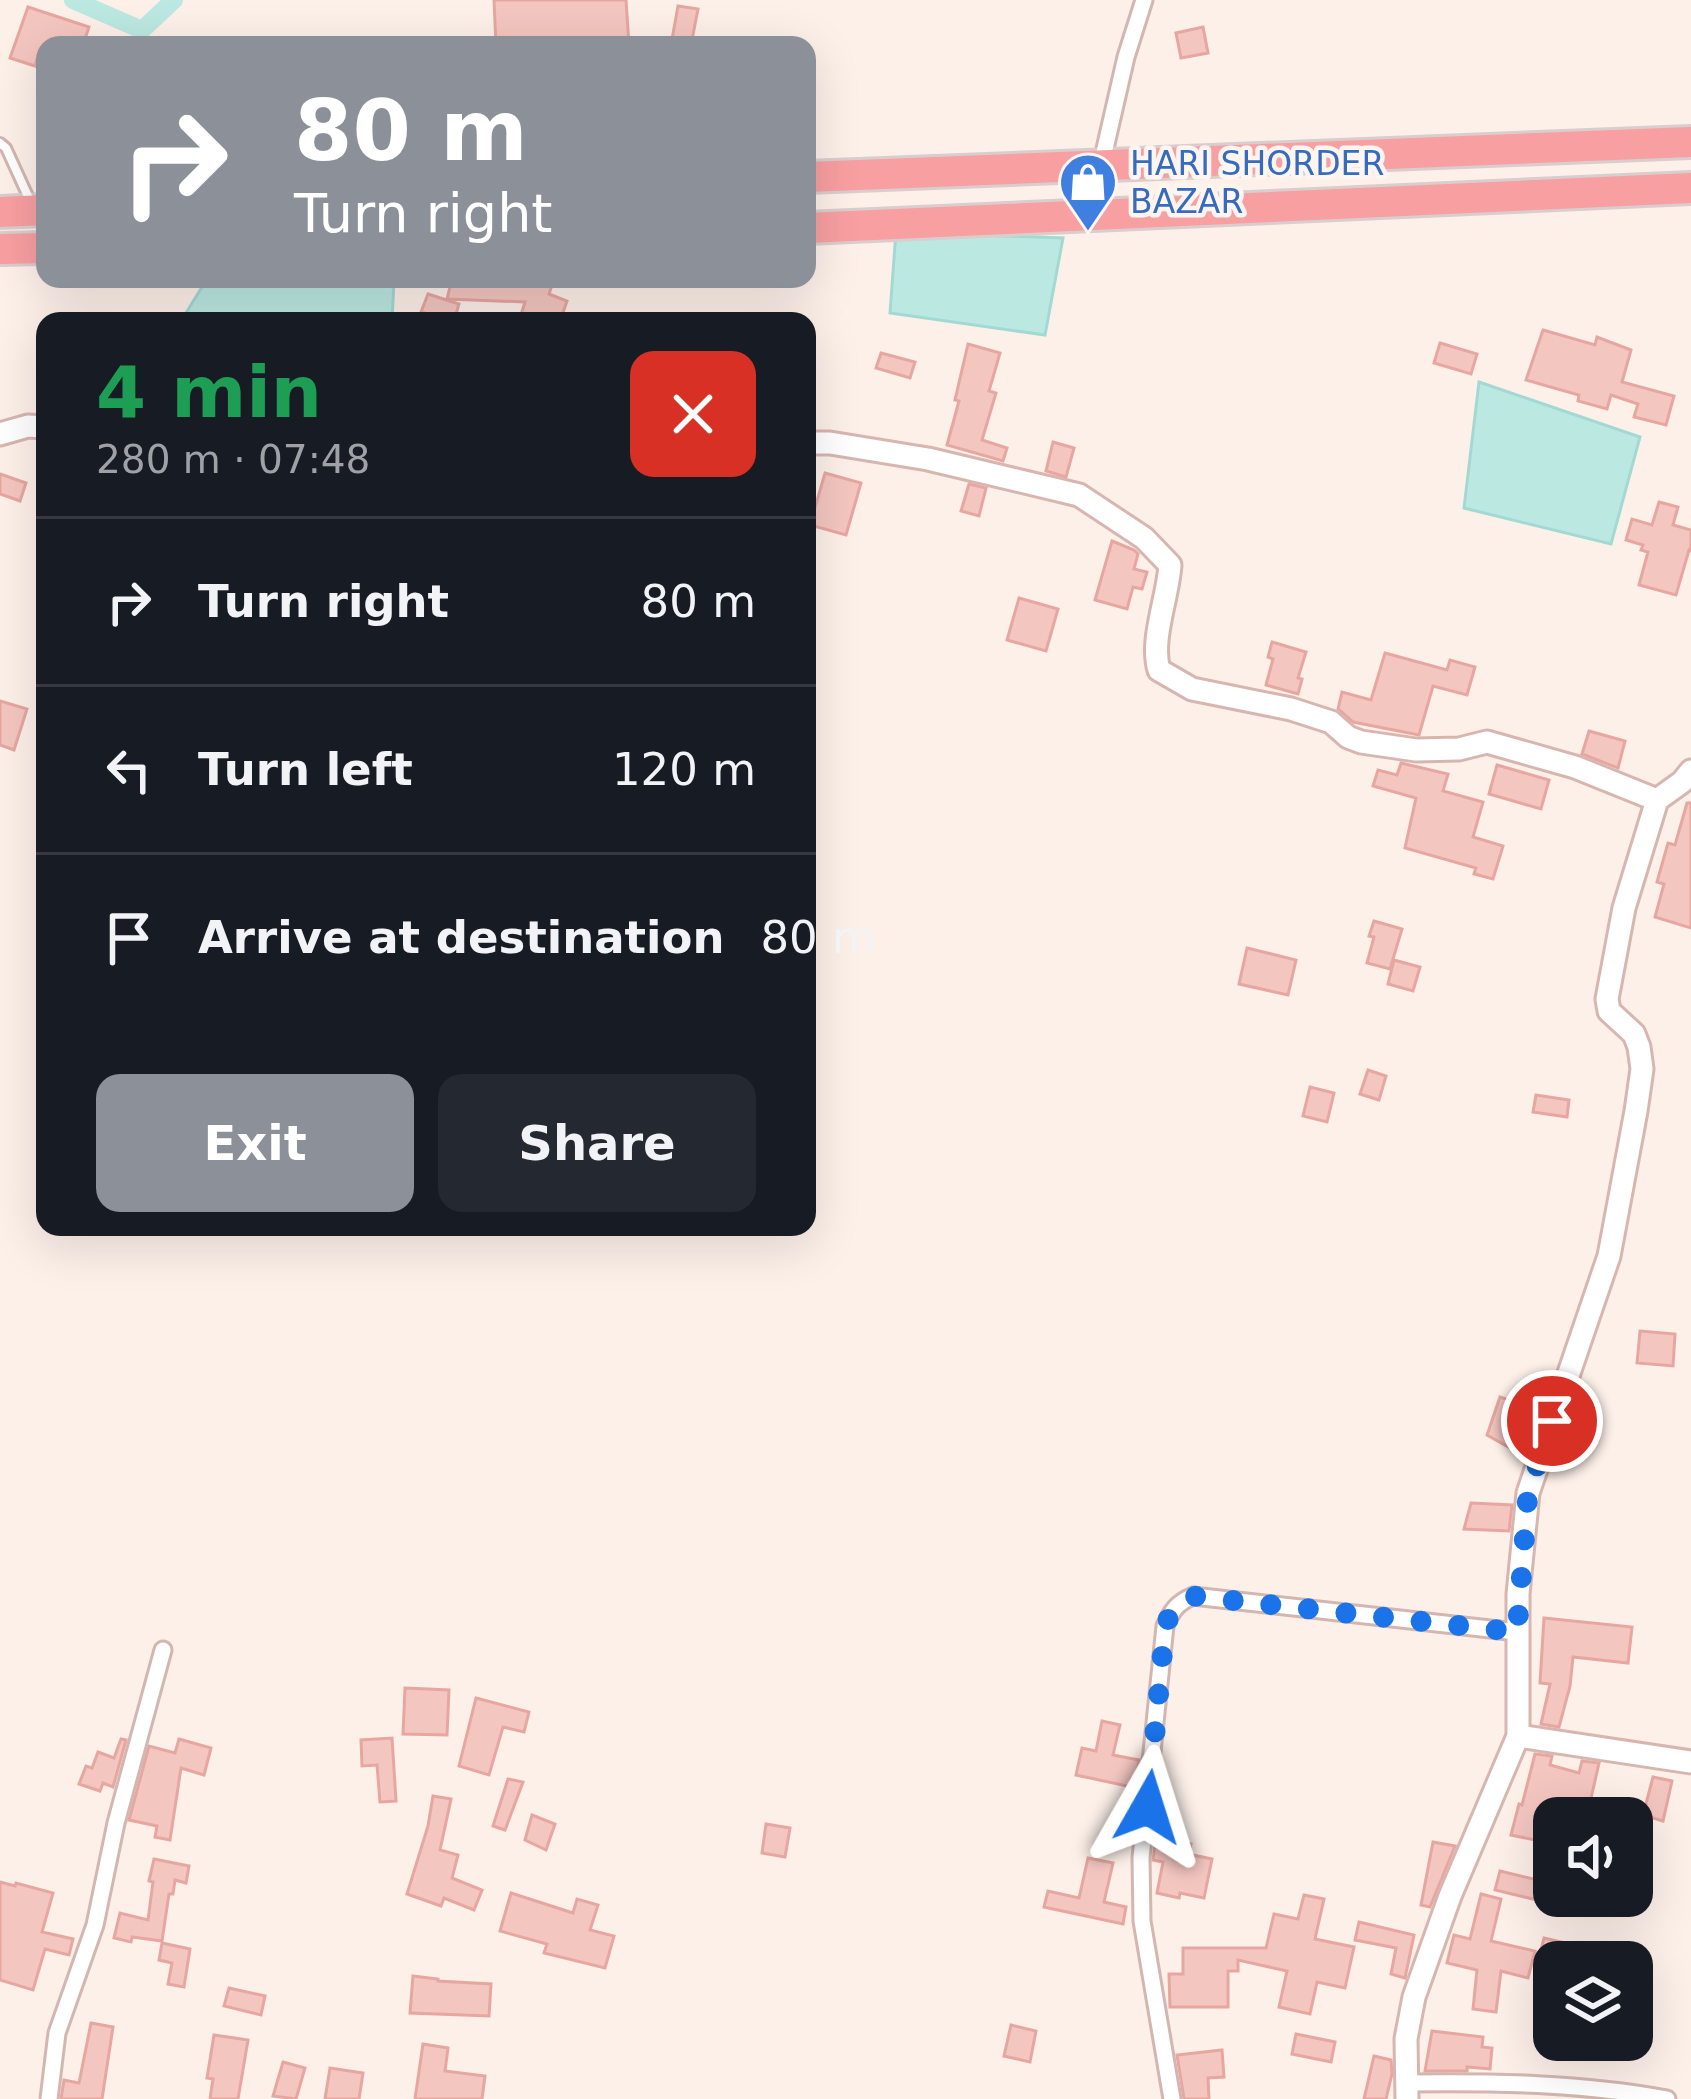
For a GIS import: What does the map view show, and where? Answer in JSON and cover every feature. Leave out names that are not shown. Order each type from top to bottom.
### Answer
[{"type":"highway","points":[[816,177],[1691,142]]},
{"type":"highway","points":[[816,228],[1691,188]]},
{"type":"highway","points":[[0,212],[36,210]]},
{"type":"highway","points":[[0,249],[36,248]]},
{"type":"main road","points":[[0,434],[36,426]]},
{"type":"main road","points":[[816,443],[928,459],[1079,495],[1144,538],[1170,565],[1155,658],[1159,670],[1192,689],[1291,709],[1331,722],[1348,737],[1381,747],[1459,749],[1487,742],[1575,767],[1657,800]]},
{"type":"main road","points":[[1407,2091],[1406,2039],[1414,1997],[1450,1896],[1518,1736],[1517,1632],[1528,1493],[1609,1256],[1636,1111],[1642,1069],[1639,1047],[1634,1034],[1610,1011],[1607,999],[1624,908],[1657,800],[1691,771]]},
{"type":"main road","points":[[1518,1736],[1691,1762]]},
{"type":"street","points":[[1101,166],[1144,0]]},
{"type":"street","points":[[1172,2099],[1142,1921],[1141,1858],[1165,1626],[1171,1611],[1193,1596],[1517,1632]]},
{"type":"street","points":[[49,2099],[57,2033],[95,1925],[163,1650]]},
{"type":"street","points":[[1407,2091],[1524,2085],[1667,2099]]},
{"type":"lane","points":[[0,143],[36,203]]},
{"type":"water","points":[[896,232],[1063,238],[1045,335],[890,313]]},
{"type":"water","points":[[201,288],[394,288],[392,312],[187,312]]},
{"type":"water","points":[[1479,382],[1640,437],[1611,544],[1464,508]]},
{"type":"building","points":[[494,0],[626,0],[628,36],[496,36]]},
{"type":"building","points":[[678,6],[698,9],[693,36],[673,36]]},
{"type":"building","points":[[28,7],[89,27],[86,36],[36,36],[35,66],[10,58]]},
{"type":"building","points":[[1203,27],[1208,53],[1181,58],[1176,33]]},
{"type":"building","points":[[450,288],[551,288],[549,294],[567,301],[563,312],[522,312],[525,302],[447,299]]},
{"type":"building","points":[[428,294],[459,304],[457,312],[421,312]]},
{"type":"building","points":[[1543,330],[1595,345],[1597,337],[1631,350],[1622,382],[1674,396],[1666,425],[1634,417],[1638,404],[1611,395],[1607,409],[1578,401],[1579,395],[1526,380]]},
{"type":"building","points":[[1440,343],[1477,354],[1471,374],[1434,363]]},
{"type":"building","points":[[968,344],[1000,353],[989,391],[996,393],[982,440],[1007,448],[1003,461],[947,445]]},
{"type":"building","points":[[881,353],[915,362],[910,378],[876,368]]},
{"type":"building","points":[[1053,442],[1074,448],[1066,477],[1046,471]]},
{"type":"building","points":[[825,473],[861,483],[846,535],[816,527],[816,504]]},
{"type":"building","points":[[0,474],[26,483],[20,501],[0,494]]},
{"type":"building","points":[[969,484],[986,488],[979,516],[961,511]]},
{"type":"building","points":[[1659,502],[1678,507],[1673,525],[1691,530],[1691,551],[1676,595],[1639,585],[1648,552],[1641,550],[1643,545],[1626,540],[1632,519],[1652,525]]},
{"type":"building","points":[[1112,541],[1134,550],[1138,554],[1134,569],[1147,572],[1142,589],[1133,587],[1127,609],[1095,600]]},
{"type":"building","points":[[1019,598],[1058,609],[1046,651],[1007,640]]},
{"type":"building","points":[[1272,642],[1306,652],[1298,694],[1266,685]]},
{"type":"building","points":[[1385,653],[1447,670],[1450,660],[1475,667],[1467,695],[1433,686],[1419,735],[1353,722],[1338,709],[1342,692],[1371,700]]},
{"type":"building","points":[[0,701],[27,709],[14,750],[0,745]]},
{"type":"building","points":[[1589,731],[1625,741],[1618,768],[1582,754]]},
{"type":"building","points":[[1401,763],[1448,774],[1443,791],[1483,802],[1473,837],[1503,846],[1493,879],[1474,874],[1476,868],[1405,848],[1416,798],[1373,786],[1378,770],[1397,775]]},
{"type":"building","points":[[1497,765],[1549,780],[1541,809],[1489,794]]},
{"type":"building","points":[[1687,803],[1691,803],[1691,928],[1655,917],[1664,884],[1657,882],[1668,843],[1675,845]]},
{"type":"building","points":[[1374,921],[1402,929],[1390,969],[1367,963]]},
{"type":"building","points":[[1247,948],[1296,960],[1288,995],[1239,984]]},
{"type":"building","points":[[1394,960],[1420,967],[1413,991],[1388,984]]},
{"type":"building","points":[[1368,1070],[1386,1076],[1379,1100],[1360,1094]]},
{"type":"building","points":[[1310,1087],[1334,1093],[1327,1122],[1303,1116]]},
{"type":"building","points":[[1536,1095],[1569,1100],[1567,1117],[1533,1112]]},
{"type":"building","points":[[1640,1331],[1675,1334],[1673,1366],[1637,1363]]},
{"type":"building","points":[[1500,1397],[1540,1411],[1528,1446],[1510,1448],[1487,1435]]},
{"type":"building","points":[[1471,1503],[1512,1505],[1509,1531],[1464,1529]]},
{"type":"building","points":[[1544,1618],[1632,1627],[1628,1663],[1573,1657],[1559,1727],[1541,1724],[1550,1684],[1540,1683]]},
{"type":"building","points":[[405,1688],[449,1690],[447,1735],[403,1734]]},
{"type":"building","points":[[476,1698],[529,1712],[524,1732],[503,1727],[489,1775],[459,1766]]},
{"type":"building","points":[[1102,1721],[1120,1725],[1113,1755],[1139,1760],[1136,1788],[1076,1775],[1082,1748],[1096,1751]]},
{"type":"building","points":[[392,1738],[396,1801],[380,1802],[377,1765],[362,1766],[361,1740]]},
{"type":"building","points":[[121,1739],[126,1740],[113,1787],[103,1783],[100,1791],[79,1784],[98,1752],[114,1758]]},
{"type":"building","points":[[179,1739],[211,1748],[204,1775],[181,1768],[170,1840],[155,1837],[157,1826],[129,1820],[149,1746],[175,1753]]},
{"type":"building","points":[[1535,1754],[1552,1756],[1550,1765],[1579,1773],[1582,1761],[1599,1763],[1591,1797],[1533,1797],[1533,1840],[1511,1835]]},
{"type":"building","points":[[1653,1777],[1672,1781],[1663,1821],[1653,1818],[1653,1797],[1648,1797]]},
{"type":"building","points":[[508,1779],[523,1782],[505,1830],[493,1826]]},
{"type":"building","points":[[433,1796],[451,1799],[440,1850],[458,1855],[452,1878],[482,1890],[474,1910],[444,1898],[441,1906],[407,1894]]},
{"type":"building","points":[[532,1815],[555,1824],[546,1850],[525,1840]]},
{"type":"building","points":[[766,1824],[790,1828],[785,1857],[762,1853]]},
{"type":"building","points":[[1156,1837],[1191,1844],[1188,1854],[1212,1859],[1204,1898],[1157,1893],[1163,1862],[1153,1860]]},
{"type":"building","points":[[1433,1842],[1455,1846],[1430,1907],[1421,1905]]},
{"type":"building","points":[[1088,1858],[1113,1863],[1104,1902],[1126,1907],[1123,1924],[1044,1907],[1048,1891],[1079,1898]]},
{"type":"building","points":[[154,1859],[189,1866],[186,1883],[175,1880],[173,1894],[169,1894],[162,1941],[114,1938],[120,1913],[148,1920]]},
{"type":"building","points":[[1500,1871],[1533,1879],[1533,1899],[1495,1890]]},
{"type":"building","points":[[0,1882],[53,1893],[42,1932],[73,1939],[69,1955],[45,1949],[33,1990],[0,1980]]},
{"type":"building","points":[[511,1893],[573,1913],[577,1899],[598,1905],[590,1930],[614,1936],[605,1968],[544,1953],[547,1944],[500,1931]]},
{"type":"building","points":[[1481,1894],[1501,1899],[1491,1941],[1533,1951],[1528,1978],[1501,1971],[1496,2012],[1473,2009],[1477,1970],[1447,1963],[1454,1935],[1470,1939]]},
{"type":"building","points":[[1304,1895],[1324,1899],[1315,1939],[1354,1947],[1345,1988],[1317,1982],[1310,2014],[1279,2007],[1287,1971],[1238,1960],[1238,1971],[1228,1971],[1228,2007],[1170,2007],[1169,1974],[1183,1974],[1183,1948],[1266,1948],[1274,1914],[1298,1919]]},
{"type":"building","points":[[1359,1922],[1414,1935],[1405,1978],[1391,1974],[1396,1948],[1355,1940]]},
{"type":"building","points":[[162,1943],[190,1949],[184,1987],[168,1984],[172,1963],[159,1960]]},
{"type":"building","points":[[413,1976],[491,1984],[489,2016],[410,2013]]},
{"type":"building","points":[[229,1988],[265,1996],[261,2015],[224,2006]]},
{"type":"building","points":[[91,2023],[113,2027],[102,2099],[61,2099],[64,2080],[79,2083]]},
{"type":"building","points":[[1011,2025],[1036,2031],[1030,2062],[1004,2056]]},
{"type":"building","points":[[1432,2031],[1483,2037],[1482,2047],[1492,2048],[1490,2069],[1425,2071]]},
{"type":"building","points":[[1296,2034],[1335,2042],[1331,2062],[1292,2054]]},
{"type":"building","points":[[214,2035],[248,2040],[238,2099],[210,2099],[213,2079],[207,2078]]},
{"type":"building","points":[[423,2044],[448,2048],[445,2071],[485,2076],[482,2099],[415,2099]]},
{"type":"building","points":[[1222,2050],[1224,2077],[1208,2078],[1209,2099],[1184,2099],[1177,2055]]},
{"type":"building","points":[[1374,2056],[1391,2060],[1386,2099],[1364,2099]]},
{"type":"building","points":[[283,2062],[305,2068],[296,2099],[273,2096]]},
{"type":"building","points":[[330,2068],[363,2073],[359,2099],[325,2099]]},
{"type":"waterway","points":[[73,0],[142,30],[174,0]]},
{"type":"place","name":"HARI SHORDER BAZAR","points":[[1088,233]]},
{"type":"route","points":[[1148,1807],[1165,1626],[1179,1602],[1193,1596],[1517,1632],[1528,1493],[1552,1421]]}]
